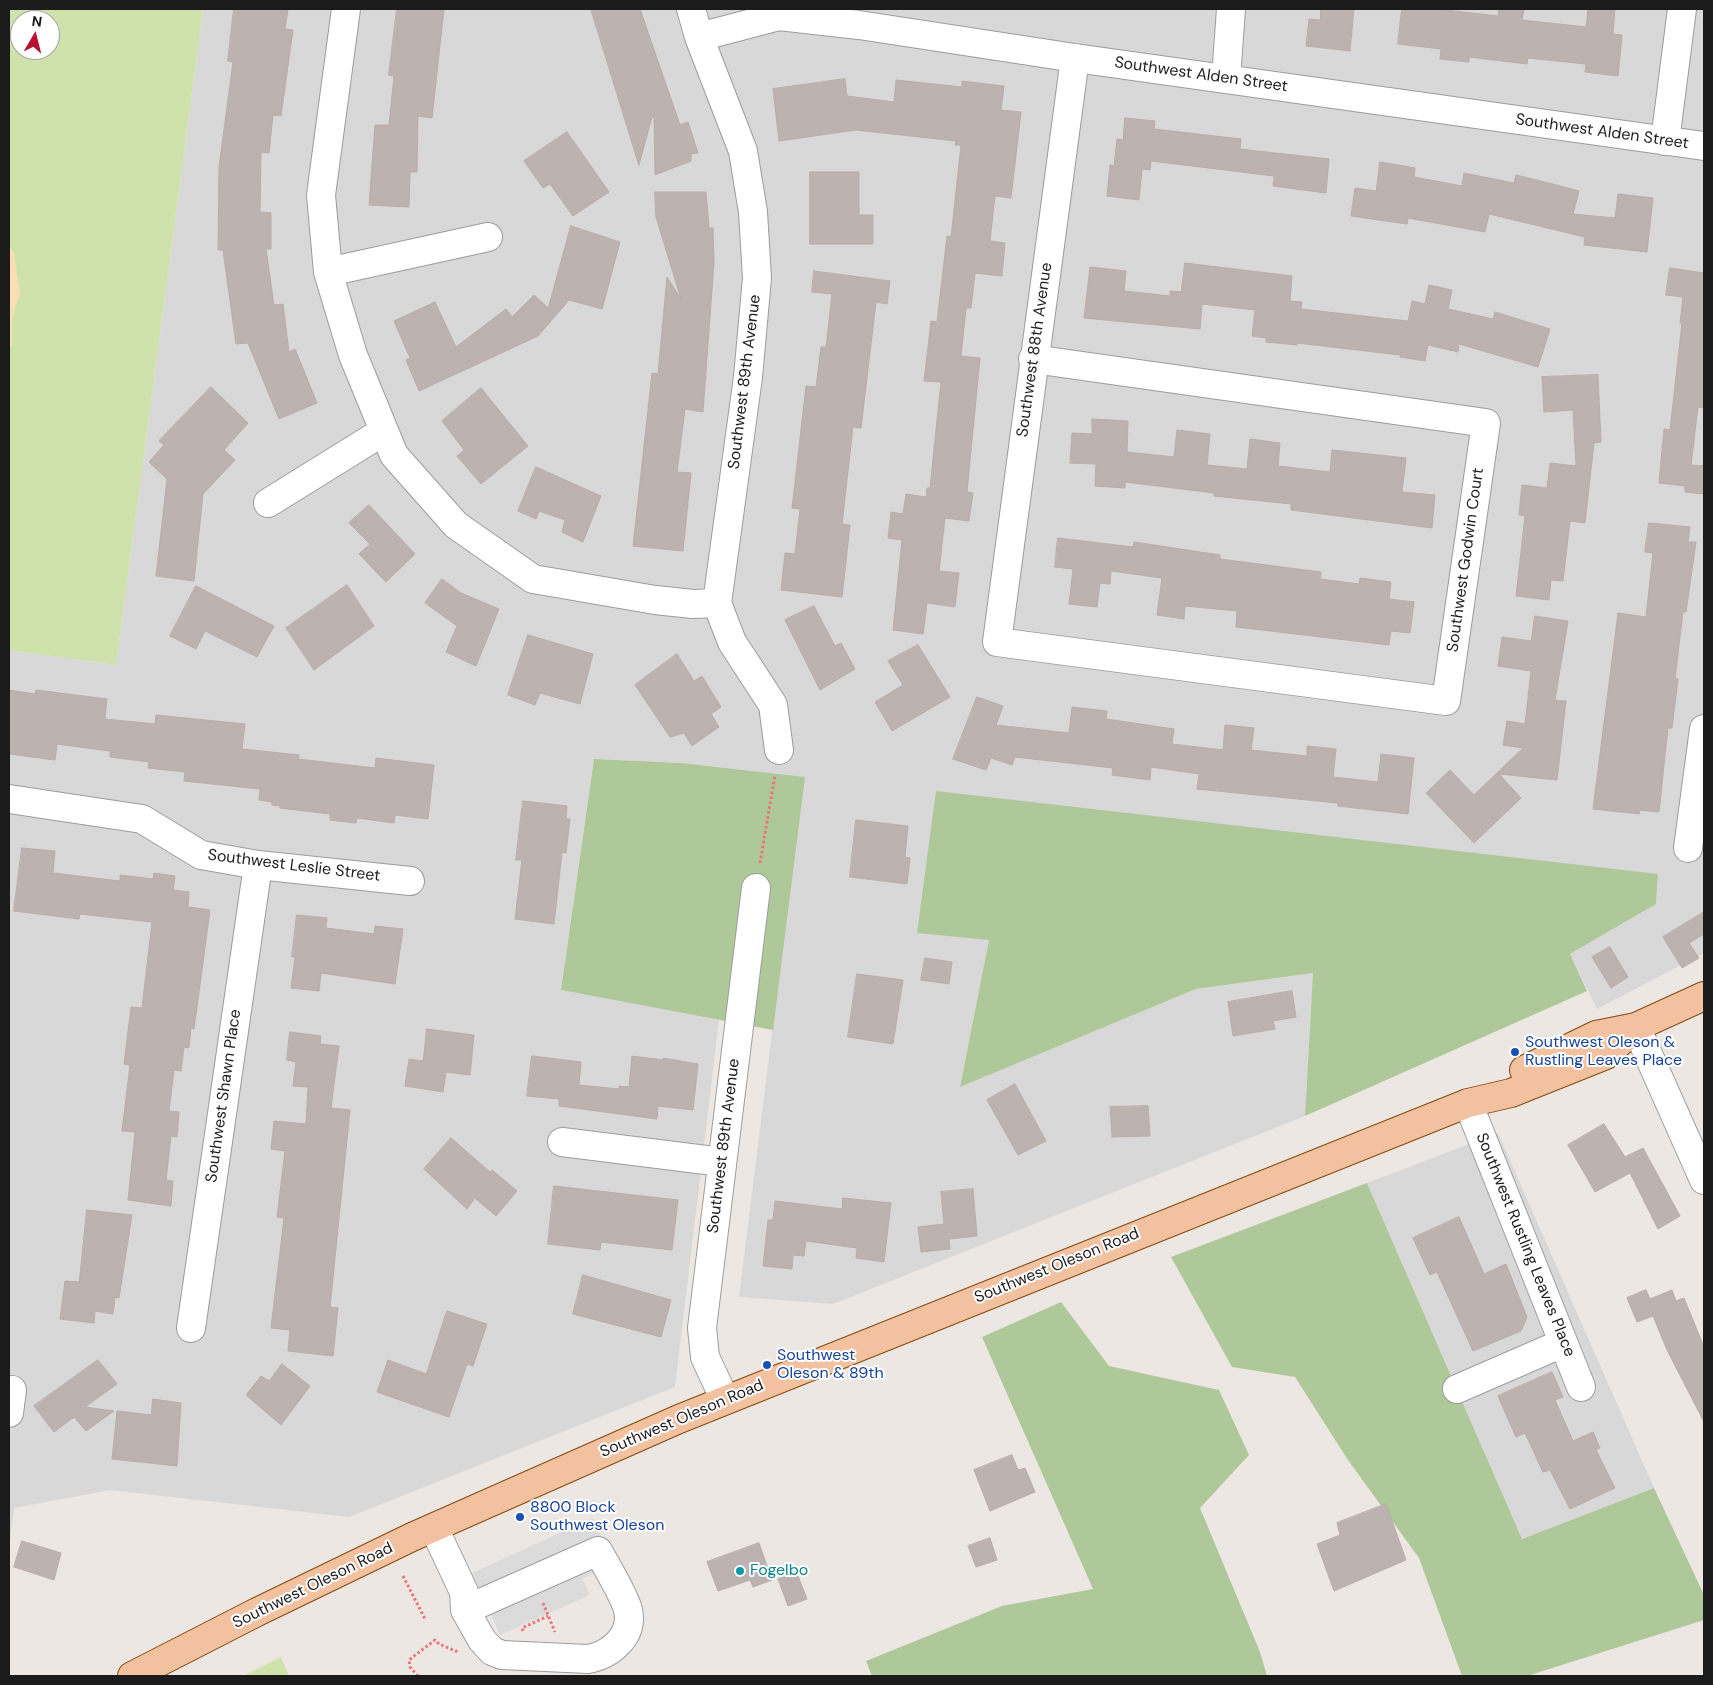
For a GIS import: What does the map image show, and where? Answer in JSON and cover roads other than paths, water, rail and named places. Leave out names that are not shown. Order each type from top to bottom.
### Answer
[{"type":"main road","name":"Southwest Oleson Road","points":[[132,1676],[257,1612],[434,1528],[725,1400],[1468,1103],[1510,1093],[1606,1055],[1636,1027],[1704,996]]},
{"type":"street","points":[[346,9],[321,195],[328,272],[353,355],[394,455],[456,525],[533,578],[655,600],[693,604],[717,603]]},
{"type":"street","name":"Southwest 89th Avenue","points":[[691,9],[699,37],[743,151],[753,212],[757,278],[748,377],[717,603],[732,642],[773,705],[779,750]]},
{"type":"street","points":[[1226,78],[1231,9]]},
{"type":"street","points":[[1665,141],[1682,9]]},
{"type":"street","name":"Southwest Alden Street","points":[[699,37],[778,16],[859,25],[1075,58],[1704,146]]},
{"type":"street","name":"Southwest 88th Avenue","points":[[997,642],[1033,359],[1075,58]]},
{"type":"street","points":[[328,272],[488,236]]},
{"type":"street","name":"Southwest Godwin Court","points":[[997,642],[1446,701],[1486,423],[1033,359]]},
{"type":"street","points":[[268,503],[384,431]]},
{"type":"street","points":[[1688,848],[1704,729]]},
{"type":"street","name":"Southwest Leslie Street","points":[[9,799],[142,819],[201,855],[258,865],[410,881]]},
{"type":"street","name":"Southwest Shawn Place","points":[[191,1328],[258,865]]},
{"type":"street","name":"Southwest 89th Avenue","points":[[725,1400],[705,1357],[702,1328],[756,888]]},
{"type":"street","points":[[1636,1027],[1704,1180]]},
{"type":"street","name":"Southwest Rustling Leaves Place","points":[[1468,1103],[1581,1387]]},
{"type":"street","points":[[562,1142],[722,1162]]},
{"type":"street","points":[[1457,1389],[1563,1343]]},
{"type":"street","points":[[434,1528],[464,1592],[465,1610],[482,1640],[492,1651],[502,1655],[588,1659],[602,1656],[613,1650],[623,1638],[628,1625],[628,1610],[598,1551],[465,1610]]},
{"type":"place","name":"Southwest Oleson & Rustling Leaves Place","points":[[1515,1052]]},
{"type":"place","name":"Southwest Oleson & 89th","points":[[767,1365]]},
{"type":"place","name":"8800 Block Southwest Oleson","points":[[520,1517]]},
{"type":"place","name":"Fogelbo","points":[[740,1571]]}]
